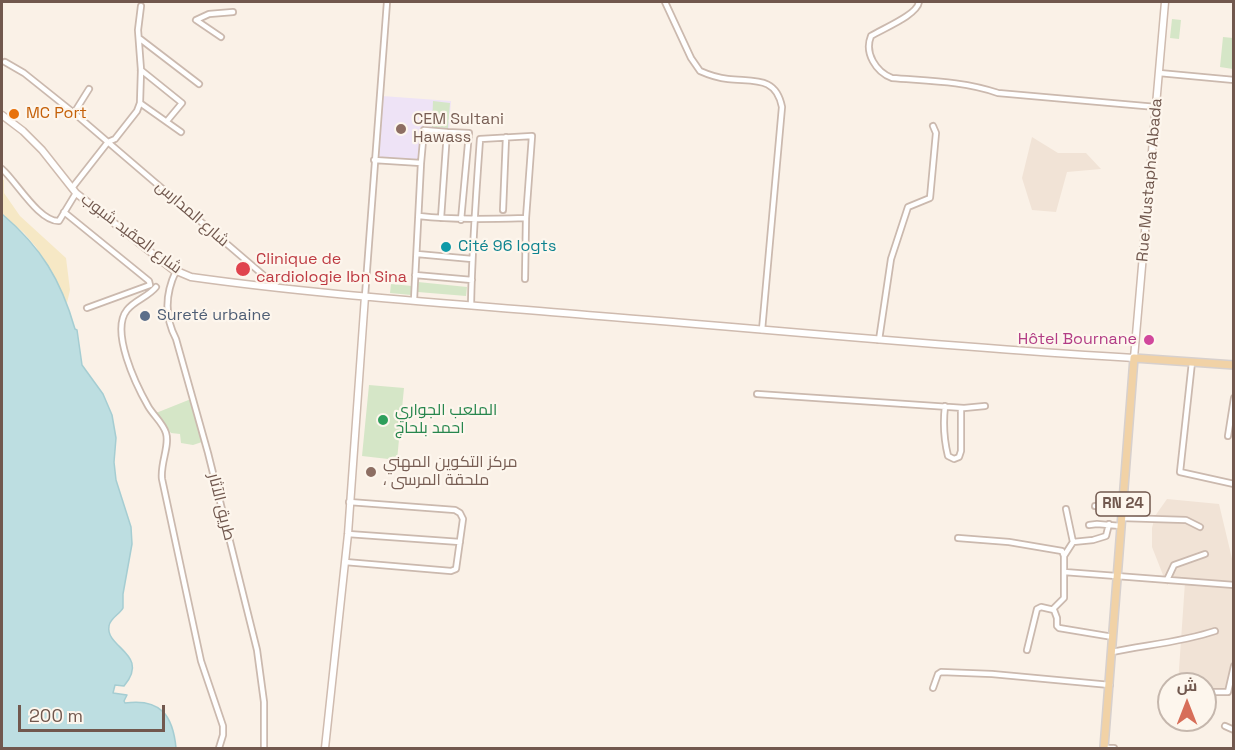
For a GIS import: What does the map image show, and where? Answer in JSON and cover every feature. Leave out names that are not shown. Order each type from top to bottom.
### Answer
[{"type":"main road","name":"Rue Mustapha Abada","points":[[1134,358],[1165,2]]},
{"type":"main road","name":"شارع العقيد شبوب","points":[[2,115],[42,150],[74,190],[176,271],[191,277],[365,296],[1006,351],[1134,358]]},
{"type":"main road","points":[[325,748],[348,534],[365,296]]},
{"type":"main road","points":[[1134,358],[1233,365]]},
{"type":"main road","name":"RN 24","points":[[1104,748],[1134,358]]},
{"type":"street","points":[[365,296],[387,2]]},
{"type":"street","points":[[665,2],[691,58],[700,71],[728,79],[766,83],[775,88],[780,96],[782,107],[762,330]]},
{"type":"street","points":[[919,2],[910,15],[889,25],[871,36],[869,40],[874,64],[884,75],[892,78],[950,82],[980,87],[998,93],[1156,106]]},
{"type":"street","points":[[2,169],[38,211],[48,219],[58,221],[74,190],[108,142],[114,139],[137,111],[140,103],[141,70],[138,30],[141,6]]},
{"type":"street","points":[[221,37],[196,20],[210,14],[233,12]]},
{"type":"street","points":[[139,38],[199,84]]},
{"type":"street","name":"شارع المدارس","points":[[5,62],[36,81],[276,286]]},
{"type":"street","points":[[141,70],[182,103],[167,121]]},
{"type":"street","points":[[1158,73],[1233,80]]},
{"type":"street","points":[[74,113],[90,89]]},
{"type":"street","points":[[140,103],[181,132]]},
{"type":"street","points":[[879,340],[891,259],[908,207],[930,198],[936,133],[933,126]]},
{"type":"street","points":[[414,300],[424,130],[469,133],[461,220]]},
{"type":"street","points":[[441,218],[447,132]]},
{"type":"street","points":[[471,305],[480,139],[532,135],[526,218],[525,279]]},
{"type":"street","points":[[503,210],[506,137]]},
{"type":"street","points":[[374,160],[421,163]]},
{"type":"street","points":[[64,212],[149,281],[154,290]]},
{"type":"street","points":[[419,216],[461,220],[526,218]]},
{"type":"street","points":[[417,254],[472,259]]},
{"type":"street","name":"طريق الآثار","points":[[176,271],[168,288],[169,326],[176,339],[208,453],[257,650],[264,702],[264,748]]},
{"type":"street","points":[[416,275],[472,280]]},
{"type":"street","points":[[87,308],[150,285]]},
{"type":"street","points":[[168,288],[154,290],[125,311],[121,338],[141,392],[166,432],[162,479],[201,661],[223,726],[219,748]]},
{"type":"street","points":[[1192,362],[1180,472],[1233,484]]},
{"type":"street","points":[[757,394],[961,408],[985,406]]},
{"type":"street","points":[[1228,436],[1233,398]]},
{"type":"street","points":[[945,406],[944,420],[948,456],[954,459],[959,457],[961,451],[961,408]]},
{"type":"street","points":[[345,562],[451,571],[457,568],[463,519],[455,510],[349,502]]},
{"type":"street","points":[[1095,506],[1122,518],[1186,520],[1200,527]]},
{"type":"street","points":[[1064,556],[1073,542],[1066,509]]},
{"type":"street","points":[[1089,525],[1109,524],[1122,518]]},
{"type":"street","points":[[1073,542],[1106,536],[1109,524]]},
{"type":"street","points":[[348,534],[460,542]]},
{"type":"street","points":[[958,538],[1062,551],[1064,598],[1053,609]]},
{"type":"street","points":[[1167,580],[1174,565],[1205,554]]},
{"type":"street","points":[[1064,572],[1233,585]]},
{"type":"street","points":[[1026,650],[1037,609],[1041,607],[1053,609]]},
{"type":"street","points":[[1053,609],[1059,628],[1113,637]]},
{"type":"street","points":[[1112,652],[1173,640],[1190,639],[1215,631]]},
{"type":"street","points":[[1217,692],[1228,692],[1233,666]]},
{"type":"street","points":[[933,688],[941,672],[992,674],[1110,685]]},
{"type":"street","points":[[1224,726],[1233,730]]},
{"type":"street","points":[[1104,748],[1114,748]]},
{"type":"shaded area","name":"CEM Sultani Hawass","points":[[382,96],[451,101],[449,130],[423,128],[419,163],[377,159]]},
{"type":"shaded area","points":[[1032,137],[1058,153],[1086,153],[1101,169],[1067,172],[1056,212],[1032,210],[1022,178]]},
{"type":"shaded area","points":[[1167,499],[1219,504],[1234,567],[1234,671],[1228,692],[1217,691],[1217,672],[1179,672],[1185,582],[1165,580],[1152,547],[1152,528],[1155,516]]},
{"type":"green space","points":[[1172,19],[1181,20],[1179,39],[1170,38]]},
{"type":"green space","points":[[1223,37],[1233,38],[1233,69],[1220,67]]},
{"type":"green space","points":[[433,101],[450,103],[448,128],[432,127]]},
{"type":"green space","points":[[418,282],[467,287],[466,296],[418,292]]},
{"type":"green space","points":[[391,284],[412,286],[411,295],[390,293]]},
{"type":"green space","points":[[369,385],[404,388],[397,460],[362,456]]},
{"type":"green space","points":[[191,399],[202,442],[193,445],[181,443],[180,434],[171,433],[156,413]]},
{"type":"sand","points":[[2,179],[4,180],[4,193],[20,216],[66,258],[70,290],[67,303],[36,247],[2,214]]},
{"type":"water","points":[[2,214],[28,239],[48,265],[77,330],[82,365],[103,394],[112,415],[116,438],[114,462],[116,480],[131,527],[132,544],[123,594],[123,608],[109,626],[113,640],[130,659],[131,675],[124,686],[115,685],[113,693],[127,695],[125,703],[148,703],[163,712],[172,727],[176,748],[2,748]]},
{"type":"place","name":"MC Port","points":[[14,114]]},
{"type":"place","name":"CEM Sultani Hawass","points":[[401,129]]},
{"type":"place","name":"Cité 96 logts","points":[[446,247]]},
{"type":"place","name":"Clinique de cardiologie Ibn Sina","points":[[243,269]]},
{"type":"place","name":"Sureté urbaine","points":[[145,316]]},
{"type":"place","name":"Hôtel Bournane","points":[[1149,340]]},
{"type":"place","name":"الملعب الجواري احمد بلحاج","points":[[383,420]]},
{"type":"place","name":"مركز التكوين المهني ، ملحقة المرسى","points":[[371,472]]}]
